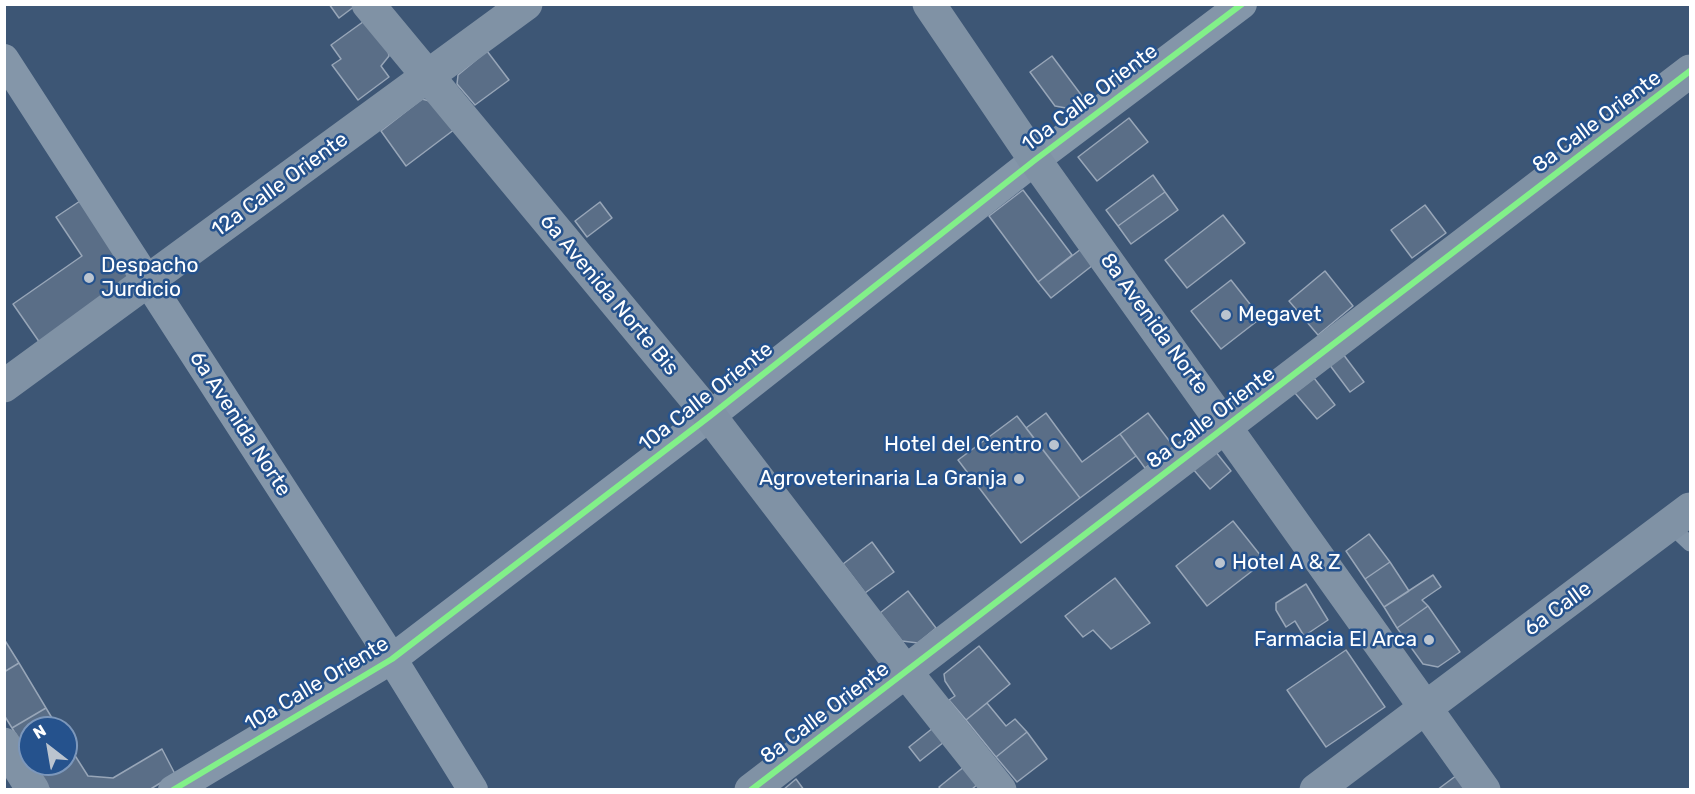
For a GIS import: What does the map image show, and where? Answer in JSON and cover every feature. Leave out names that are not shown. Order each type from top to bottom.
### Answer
[{"type":"street","name":"6a Avenida Norte Bis","points":[[368,4],[710,416],[906,672],[1000,789]]},
{"type":"street","name":"12a Calle Oriente","points":[[4,386],[526,4]]},
{"type":"street","name":"8a Avenida Norte","points":[[929,4],[1035,160],[1228,426],[1485,789]]},
{"type":"street","name":"10a Calle Oriente","points":[[173,789],[393,659],[710,416],[1035,160],[1242,4]]},
{"type":"street","name":"6a Avenida Norte","points":[[4,59],[393,659],[473,789]]},
{"type":"street","name":"8a Calle Oriente","points":[[751,789],[1690,71]]},
{"type":"street","name":"6a Calle","points":[[1316,789],[1425,707],[1684,526]]},
{"type":"street","points":[[4,744],[33,789]]},
{"type":"building","points":[[329,4],[354,4],[355,6],[339,18]]},
{"type":"building","points":[[367,19],[387,46],[389,56],[381,66],[389,77],[358,100],[332,65],[341,59],[331,45]]},
{"type":"building","points":[[487,51],[509,80],[475,105],[457,84],[458,75]]},
{"type":"building","points":[[1052,56],[1082,96],[1066,108],[1055,106],[1030,72]]},
{"type":"building","points":[[422,99],[433,102],[455,129],[406,166],[381,131]]},
{"type":"building","points":[[1129,118],[1148,142],[1097,181],[1078,157]]},
{"type":"building","points":[[1153,175],[1165,192],[1118,226],[1106,210]]},
{"type":"building","points":[[1023,190],[1072,255],[1038,282],[989,216]]},
{"type":"building","points":[[1165,192],[1178,210],[1131,244],[1118,226]]},
{"type":"building","name":"Despacho Jurdicio","points":[[80,201],[129,272],[125,284],[40,343],[13,304],[82,256],[56,217]]},
{"type":"building","points":[[600,202],[612,218],[587,237],[575,221]]},
{"type":"building","points":[[1425,205],[1446,233],[1412,258],[1391,230]]},
{"type":"building","points":[[1223,215],[1245,243],[1187,288],[1165,260]]},
{"type":"building","points":[[1081,249],[1093,265],[1051,298],[1038,282]]},
{"type":"building","points":[[1325,271],[1353,306],[1318,335],[1289,301]]},
{"type":"building","name":"Megavet","points":[[1231,280],[1261,318],[1221,349],[1191,311]]},
{"type":"building","points":[[1343,354],[1364,382],[1350,392],[1329,364]]},
{"type":"building","points":[[1314,378],[1335,405],[1317,419],[1295,393]]},
{"type":"building","name":"Hotel del Centro","points":[[1046,413],[1082,462],[1120,434],[1136,456],[1080,498],[1026,428]]},
{"type":"building","points":[[1148,413],[1174,447],[1145,468],[1120,434]]},
{"type":"building","name":"Agroveterinaria La Granja","points":[[1017,416],[1080,498],[1021,543],[958,460]]},
{"type":"building","points":[[1215,451],[1231,471],[1210,489],[1193,469]]},
{"type":"building","name":"Hotel A & Z","points":[[1233,521],[1265,561],[1207,606],[1176,566]]},
{"type":"building","points":[[1369,534],[1390,562],[1365,579],[1346,551]]},
{"type":"building","points":[[872,542],[894,572],[865,593],[843,564]]},
{"type":"building","points":[[1390,562],[1409,591],[1384,607],[1365,579]]},
{"type":"building","points":[[1433,575],[1441,587],[1422,600],[1428,606],[1397,628],[1384,607]]},
{"type":"building","points":[[1115,578],[1150,623],[1111,649],[1093,630],[1083,637],[1065,616]]},
{"type":"building","points":[[1306,584],[1328,620],[1304,636],[1295,621],[1286,627],[1276,610],[1276,603]]},
{"type":"building","points":[[908,591],[936,628],[918,643],[902,641],[880,613]]},
{"type":"building","name":"Farmacia El Arca","points":[[1428,606],[1460,652],[1438,667],[1423,664],[1397,628]]},
{"type":"building","points":[[4,639],[19,663],[4,672]]},
{"type":"building","points":[[979,646],[1010,684],[966,720],[949,700],[955,696],[945,681],[944,674]]},
{"type":"building","points":[[1346,650],[1385,707],[1326,747],[1287,690]]},
{"type":"building","points":[[19,663],[46,708],[32,716],[18,716],[18,724],[12,728],[4,715],[4,672]]},
{"type":"building","points":[[987,703],[1006,726],[1015,719],[1027,732],[996,757],[966,720]]},
{"type":"building","points":[[46,708],[51,716],[32,716]]},
{"type":"building","points":[[18,724],[18,738],[12,728]]},
{"type":"building","points":[[933,728],[944,742],[920,761],[909,747]]},
{"type":"building","points":[[1027,732],[1047,759],[1017,782],[996,757]]},
{"type":"building","points":[[162,749],[175,774],[149,790],[50,790],[41,776],[78,776],[78,760],[88,776],[113,778]]},
{"type":"building","points":[[965,766],[979,783],[971,790],[941,790],[939,787]]},
{"type":"building","points":[[1457,775],[1468,790],[1437,790]]},
{"type":"building","points":[[796,779],[804,790],[783,790]]},
{"type":"cycle path","points":[[173,790],[392,659],[710,416],[1035,160],[1242,4]]},
{"type":"cycle path","points":[[751,790],[1690,71]]},
{"type":"place","name":"Despacho Jurdicio","points":[[89,278]]},
{"type":"place","name":"Megavet","points":[[1226,315]]},
{"type":"place","name":"Hotel del Centro","points":[[1054,445]]},
{"type":"place","name":"Agroveterinaria La Granja","points":[[1019,479]]},
{"type":"place","name":"Hotel A & Z","points":[[1220,563]]},
{"type":"place","name":"Farmacia El Arca","points":[[1429,640]]}]
